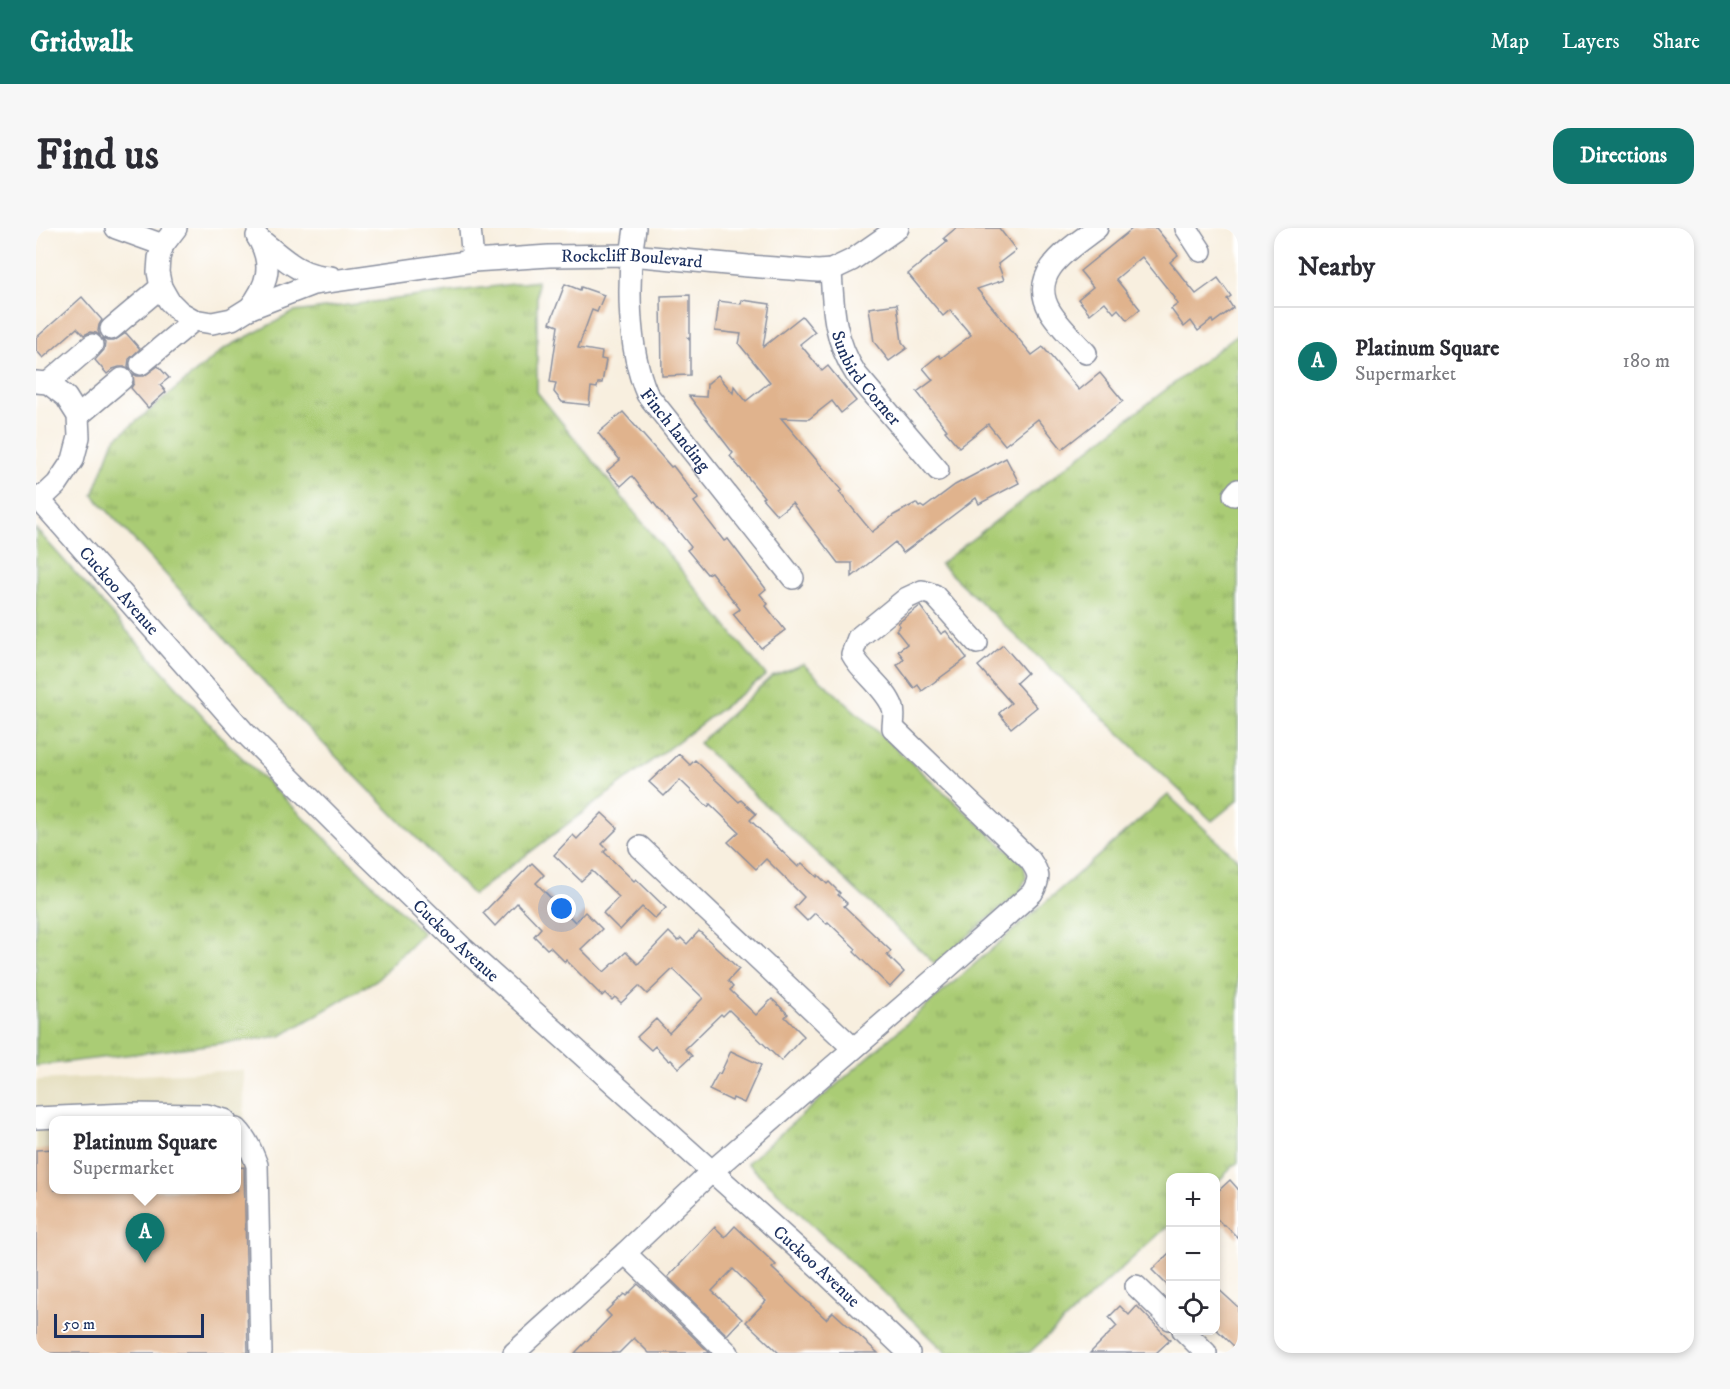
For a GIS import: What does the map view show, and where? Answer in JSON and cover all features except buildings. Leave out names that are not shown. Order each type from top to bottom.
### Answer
[{"type":"street","points":[[116,228],[170,236],[159,258],[158,272],[161,287],[169,301],[180,312],[194,320],[212,323],[232,319],[248,309],[313,284],[353,277]]},
{"type":"street","points":[[470,228],[473,261]]},
{"type":"street","name":"Finch landing","points":[[635,228],[631,255],[634,351],[640,378],[647,394],[793,578]]},
{"type":"street","name":"Rockcliff Boulevard","points":[[353,277],[473,261],[549,256],[631,255],[748,266],[831,270],[852,260],[898,228]]},
{"type":"street","points":[[1086,354],[1050,312],[1043,296],[1043,283],[1050,268],[1097,228]]},
{"type":"street","points":[[1186,228],[1201,251]]},
{"type":"street","points":[[253,233],[295,268],[315,276],[353,277]]},
{"type":"street","points":[[248,309],[260,294],[267,272],[263,248],[253,233]]},
{"type":"street","name":"Sunbird Corner","points":[[831,270],[834,319],[846,359],[856,374],[938,470]]},
{"type":"street","points":[[111,329],[161,287]]},
{"type":"street","points":[[141,364],[194,320]]},
{"type":"street","points":[[38,498],[57,484],[73,460],[79,437],[78,416],[66,397],[42,383],[92,345]]},
{"type":"street","points":[[78,416],[122,379]]},
{"type":"street","name":"Cuckoo Avenue","points":[[38,498],[243,731],[349,837],[464,949],[823,1271],[909,1353]]},
{"type":"street","points":[[514,1353],[711,1172],[1032,892],[1038,882],[1037,871],[1030,860],[893,728],[894,710],[852,654],[858,638],[900,603],[922,591],[934,595],[977,643]]},
{"type":"street","points":[[640,847],[853,1048]]},
{"type":"street","points":[[82,1116],[128,1114],[207,1114],[213,1116]]},
{"type":"street","points":[[241,1134],[257,1166],[261,1353]]},
{"type":"street","points":[[625,1253],[728,1353]]},
{"type":"street","points":[[1137,1286],[1166,1315]]},
{"type":"street","points":[[1188,1335],[1206,1353]]},
{"type":"shaded area","points":[[244,1070],[245,1353],[36,1353],[36,1080]]},
{"type":"green space","points":[[537,281],[537,392],[766,675],[473,895],[287,707],[93,495],[114,440],[224,349],[294,312]]},
{"type":"green space","points":[[1238,334],[1238,800],[1212,821],[940,564]]},
{"type":"green space","points":[[36,529],[228,744],[423,933],[378,979],[281,1036],[36,1066]]},
{"type":"green space","points":[[803,664],[1024,865],[1026,878],[1020,892],[935,964],[699,743],[772,676]]},
{"type":"green space","points":[[1168,795],[1238,860],[1238,1162],[1220,1179],[1220,1173],[1166,1173],[1166,1228],[1029,1353],[947,1353],[747,1163]]},
{"type":"place","name":"Platinum Square","points":[[145,1263]]}]
